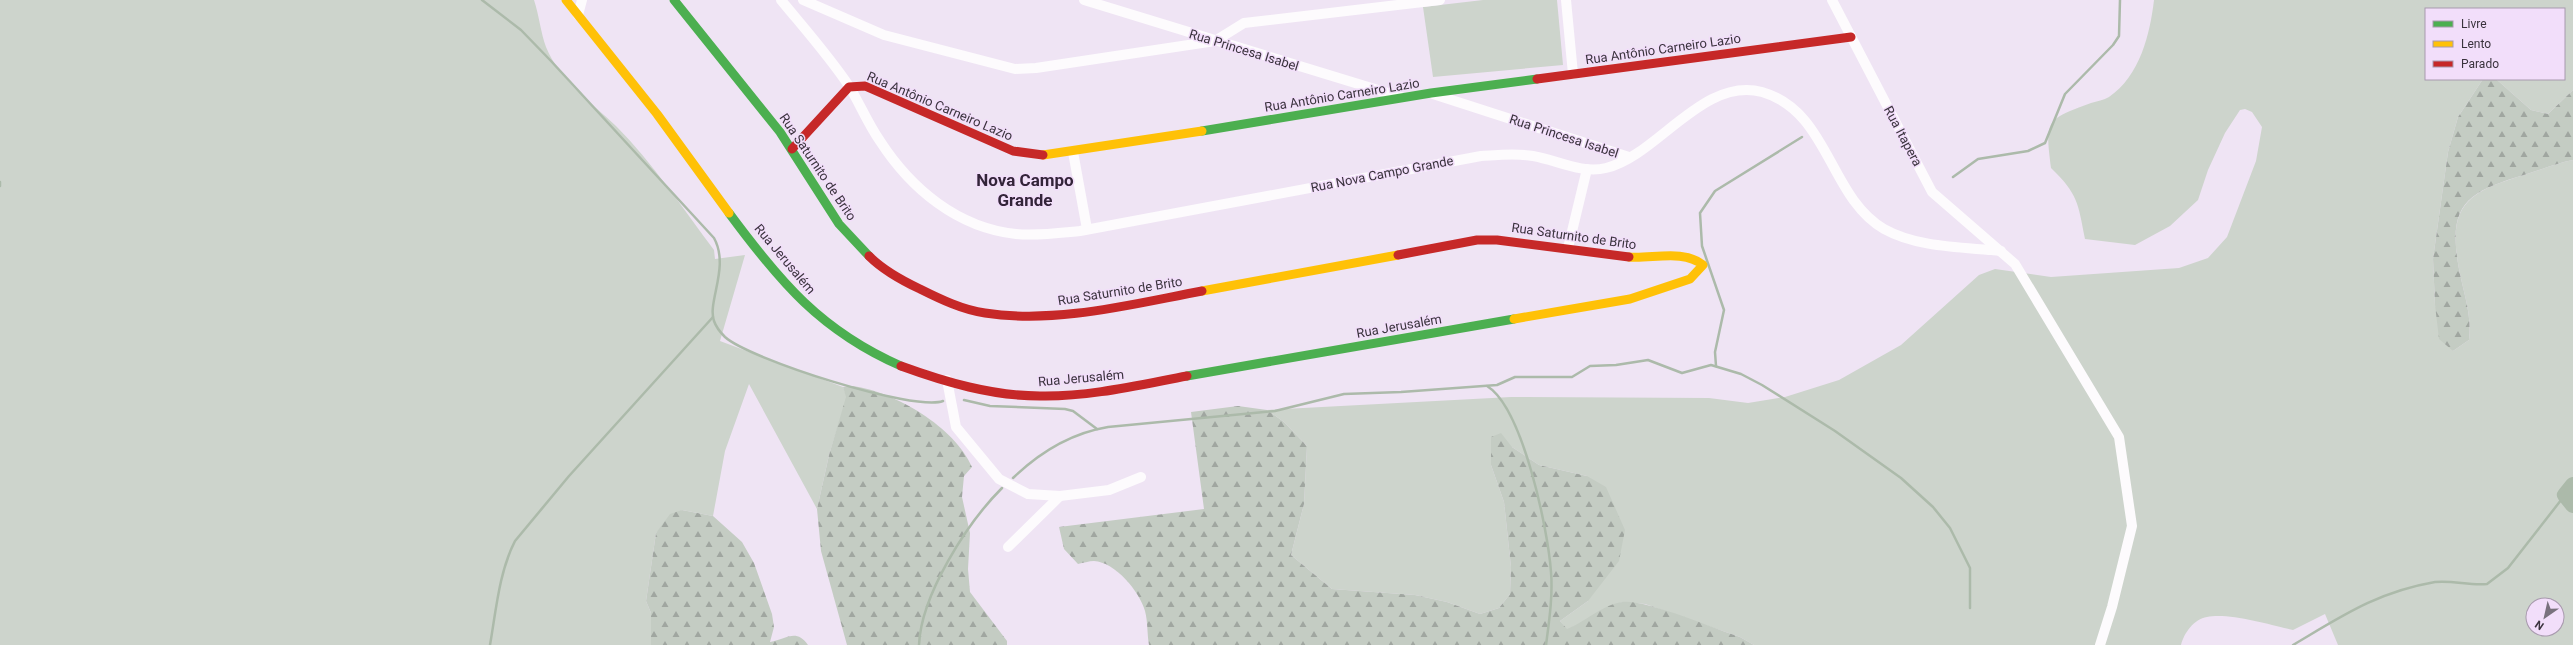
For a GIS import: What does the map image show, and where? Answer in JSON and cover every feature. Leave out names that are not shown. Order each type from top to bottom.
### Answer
[{"type":"street","name":"Rua Jerusalém","points":[[566,0],[664,122],[762,255],[799,299],[832,326],[878,358],[923,375],[1020,395],[1057,396],[1098,392],[1630,299],[1690,279],[1698,273],[1703,265]]},
{"type":"street","points":[[578,15],[582,0]]},
{"type":"street","name":"Rua Saturnito de Brito","points":[[674,0],[792,149],[839,224],[871,258],[908,283],[945,301],[984,313],[1019,316],[1088,312],[1477,240],[1524,240],[1628,258],[1688,256],[1698,259],[1703,265]]},
{"type":"street","name":"Rua Nova Campo Grande","points":[[781,0],[849,87],[863,115],[886,150],[932,200],[955,216],[985,228],[1016,234],[1050,234],[1087,229],[1481,156],[1522,154],[1587,169],[1606,168],[1629,157],[1706,103],[1725,93],[1743,89],[1762,92],[1782,100],[1801,116],[1816,135],[1856,203],[1868,217],[1883,229],[1908,240],[2001,252]]},
{"type":"street","points":[[803,0],[884,36],[1015,69],[1036,68],[1215,41],[1244,23],[1440,0]]},
{"type":"street","name":"Rua Princesa Isabel","points":[[1084,0],[1405,98]]},
{"type":"street","points":[[1566,0],[1573,74]]},
{"type":"street","name":"Rua Itapera","points":[[1832,0],[1932,192],[2016,264],[2119,437],[2132,526],[2112,607],[2100,645]]},
{"type":"street","name":"Rua Antônio Carneiro Lazio","points":[[849,87],[865,86],[982,139],[1013,151],[1044,155],[1073,152],[1431,94],[1851,36]]},
{"type":"street","points":[[792,149],[849,87]]},
{"type":"street","name":"Rua Princesa Isabel","points":[[1431,94],[1629,157]]},
{"type":"street","points":[[1073,152],[1087,229]]},
{"type":"street","points":[[1568,248],[1587,169]]},
{"type":"street","points":[[947,380],[956,427],[999,479],[1028,494],[1060,496],[1109,490],[1141,477]]},
{"type":"street","points":[[1008,547],[1060,496]]},
{"type":"shaded area","points":[[0,0],[534,0],[546,47],[559,70],[568,81],[616,126],[643,155],[714,250],[715,259],[745,255],[720,341],[843,387],[847,397],[829,455],[817,509],[749,384],[725,451],[713,516],[682,510],[656,533],[646,601],[651,613],[651,645],[0,645]]},
{"type":"shaded area","points":[[1483,0],[1557,0],[1563,65],[1433,77],[1423,7]]},
{"type":"shaded area","points":[[2154,0],[2573,0],[2573,90],[2548,114],[2531,110],[2497,80],[2565,80],[2565,8],[2425,8],[2425,80],[2482,80],[2458,117],[2448,152],[2433,259],[2435,305],[2453,351],[2469,340],[2470,331],[2467,304],[2459,269],[2456,247],[2456,230],[2459,216],[2466,204],[2475,195],[2504,181],[2573,160],[2573,645],[2338,645],[2325,614],[2293,630],[2262,622],[2226,616],[2202,618],[2190,627],[2184,636],[2181,645],[1754,645],[1740,637],[1645,604],[1622,602],[1567,630],[1560,621],[1588,601],[1587,476],[1539,465],[1512,447],[1491,465],[1504,502],[1511,567],[1510,594],[1499,608],[1480,614],[1447,602],[1415,595],[1332,589],[1291,555],[1304,504],[1307,446],[1284,422],[1267,410],[1511,397],[1709,398],[1748,403],[1785,397],[1839,380],[1901,345],[1979,275],[1995,269],[2051,277],[2179,268],[2208,258],[2227,237],[2256,161],[2262,127],[2252,112],[2245,109],[2240,110],[2225,133],[2208,170],[2198,200],[2170,226],[2135,245],[2085,239],[2081,216],[2076,200],[2067,185],[2051,168],[2048,140],[2049,131],[2052,124],[2057,118],[2064,114],[2107,98],[2120,88],[2129,78],[2136,66],[2150,27]]},
{"type":"green space","points":[[2482,80],[2497,80],[2531,110],[2548,114],[2573,90],[2573,160],[2504,181],[2488,188],[2475,195],[2466,204],[2459,215],[2456,229],[2456,247],[2459,269],[2467,304],[2470,331],[2469,340],[2453,351],[2439,339],[2435,305],[2433,259],[2448,152],[2458,117]]},
{"type":"green space","points":[[853,386],[887,396],[922,414],[938,425],[964,452],[972,467],[964,476],[962,497],[970,533],[968,569],[970,592],[1007,641],[1007,645],[847,645],[821,551],[817,509],[829,455],[846,397],[843,387]]},
{"type":"green space","points":[[1238,406],[1267,410],[1284,422],[1307,446],[1304,504],[1291,555],[1332,589],[1415,595],[1447,602],[1480,614],[1499,608],[1510,594],[1511,567],[1504,502],[1491,465],[1491,437],[1501,433],[1512,447],[1539,465],[1587,476],[1606,487],[1625,530],[1619,561],[1588,601],[1560,621],[1567,629],[1608,606],[1622,602],[1633,602],[1681,615],[1740,637],[1754,645],[1149,645],[1145,611],[1138,595],[1126,579],[1118,572],[1102,563],[1092,561],[1078,564],[1064,549],[1059,527],[1204,509],[1191,412]]},
{"type":"green space","points":[[682,510],[713,516],[742,542],[754,563],[772,614],[774,627],[770,642],[795,636],[804,640],[808,645],[651,645],[651,613],[646,601],[656,533],[670,514]]},
{"type":"waterway","points":[[482,0],[521,30],[714,238],[720,261],[713,304],[713,313],[714,321],[720,332],[725,337],[740,347],[765,358],[832,381],[900,399],[926,402],[943,401]]},
{"type":"waterway","points":[[1953,177],[1978,159],[2028,151],[2045,143],[2065,94],[2113,45],[2119,36],[2120,0]]},
{"type":"waterway","points":[[1716,366],[1715,352],[1724,310],[1702,246],[1700,213],[1715,191],[1802,137]]},
{"type":"waterway","points":[[490,645],[496,605],[505,566],[515,541],[569,476],[713,317]]},
{"type":"waterway","points":[[1013,478],[1034,460],[1057,445],[1082,434],[1108,427],[1275,411],[1344,394],[1401,392],[1497,385],[1515,377],[1572,377],[1590,366],[1616,365],[1648,360],[1682,373],[1711,365],[1741,374],[1762,385],[1835,431],[1901,478],[1933,507],[1950,528],[1970,568],[1970,608]]},
{"type":"waterway","points":[[1487,386],[1500,399],[1512,418],[1522,443],[1539,500],[1545,528],[1551,572],[1550,609],[1546,645]]},
{"type":"waterway","points":[[964,400],[990,406],[1065,409],[1073,411],[1097,429]]},
{"type":"waterway","points":[[2573,485],[2565,495],[2573,505]]},
{"type":"waterway","points":[[919,645],[922,625],[928,604],[948,561],[975,520],[1002,488]]},
{"type":"waterway","points":[[2293,645],[2361,606],[2414,586],[2435,582],[2487,584],[2508,568],[2565,495]]},
{"type":"traffic: fast","points":[[674,0],[780,132],[839,224],[869,256]]},
{"type":"traffic: fast","points":[[1202,131],[1431,93],[1537,79]]},
{"type":"traffic: fast","points":[[729,213],[766,261],[804,302],[848,337],[901,366]]},
{"type":"traffic: fast","points":[[1187,376],[1514,319]]},
{"type":"traffic: slow","points":[[566,0],[657,114],[729,213]]},
{"type":"traffic: slow","points":[[1043,155],[1202,131]]},
{"type":"traffic: slow","points":[[1202,291],[1398,255]]},
{"type":"traffic: slow","points":[[1514,319],[1630,299],[1690,279],[1703,265],[1687,257],[1629,257]]},
{"type":"traffic: jam","points":[[1537,79],[1851,37]]},
{"type":"traffic: jam","points":[[792,149],[849,87],[865,86],[1013,151],[1043,155]]},
{"type":"traffic: jam","points":[[1398,255],[1477,240],[1497,240],[1629,257]]},
{"type":"traffic: jam","points":[[869,256],[886,270],[913,286],[952,304],[977,312],[1012,316],[1039,316],[1094,311],[1202,291]]},
{"type":"traffic: jam","points":[[901,366],[952,383],[987,391],[1004,394],[1040,396],[1077,395],[1132,387],[1187,376]]},
{"type":"district","name":"Nova Campo Grande","points":[[1025,190]]}]
